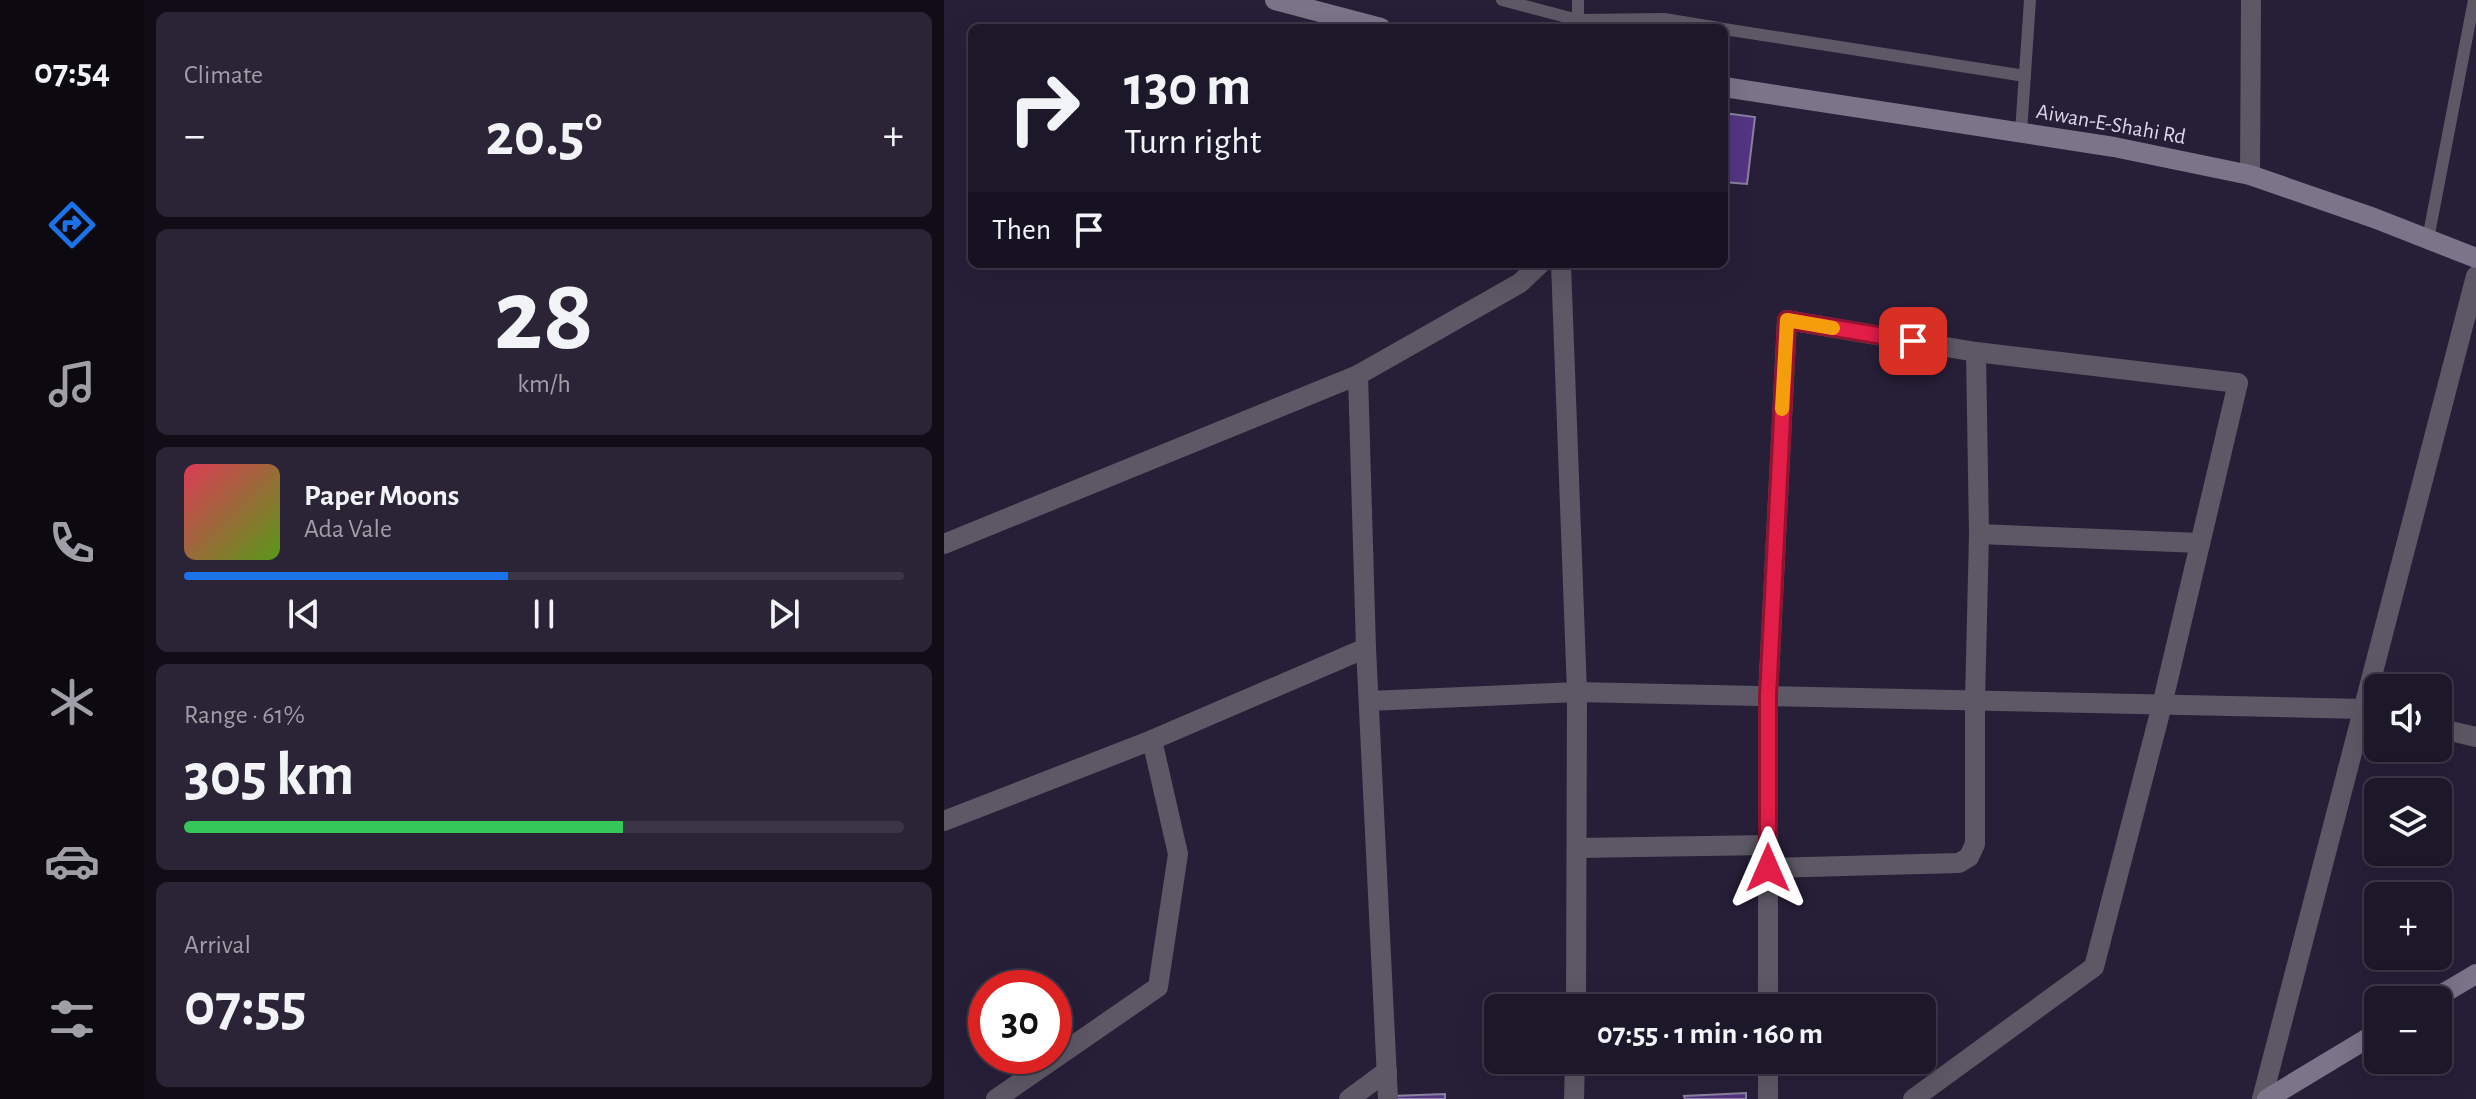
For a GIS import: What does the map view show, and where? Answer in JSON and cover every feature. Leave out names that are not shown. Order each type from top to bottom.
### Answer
[{"type":"main road","points":[[1275,0],[1366,24]]},
{"type":"main road","name":"Aiwan-E-Shahi Rd","points":[[1728,88],[2114,147],[2250,175],[2476,258]]},
{"type":"main road","points":[[2452,988],[2476,974]]},
{"type":"main road","points":[[2264,1099],[2364,1040]]},
{"type":"street","points":[[2250,175],[2251,0]]},
{"type":"street","points":[[944,544],[1358,375],[1520,283],[1536,268]]},
{"type":"street","points":[[1561,268],[1577,692],[1576,994]]},
{"type":"street","points":[[2380,674],[2476,276]]},
{"type":"street","points":[[1768,994],[1768,696],[1787,320],[1976,352],[2238,383],[2162,705],[2094,967],[1913,1099]]},
{"type":"street","points":[[1768,868],[1959,863],[1969,857],[1975,844],[1979,534],[1976,352]]},
{"type":"street","points":[[1358,375],[1366,648],[1388,1099]]},
{"type":"street","points":[[1979,534],[2200,543]]},
{"type":"street","points":[[944,821],[1152,740],[1366,648]]},
{"type":"street","points":[[1369,701],[1577,692],[2364,711]]},
{"type":"street","points":[[2452,731],[2476,737]]},
{"type":"street","points":[[2264,1099],[2364,736]]},
{"type":"street","points":[[996,1099],[1158,987],[1178,854],[1152,740]]},
{"type":"street","points":[[1577,848],[1768,845]]},
{"type":"street","points":[[1349,1099],[1387,1071]]},
{"type":"street","points":[[1574,1099],[1575,1074]]},
{"type":"street","points":[[1768,1074],[1768,1099]]},
{"type":"lane","points":[[1502,0],[1578,24],[1650,19],[1689,24]]},
{"type":"lane","points":[[1578,0],[1578,24]]},
{"type":"lane","points":[[2021,132],[2030,0]]},
{"type":"lane","points":[[2428,239],[2474,0]]},
{"type":"lane","points":[[1728,29],[2025,76]]},
{"type":"building","points":[[1728,114],[1755,117],[1747,184],[1728,182]]},
{"type":"building","points":[[1746,1093],[1746,1099],[1685,1099],[1684,1096]]},
{"type":"building","points":[[1445,1094],[1445,1099],[1393,1099],[1392,1096]]},
{"type":"slow traffic","points":[[1782,409],[1787,320],[1833,328]]},
{"type":"route","points":[[1768,868],[1768,696],[1787,320],[1913,341]]}]
